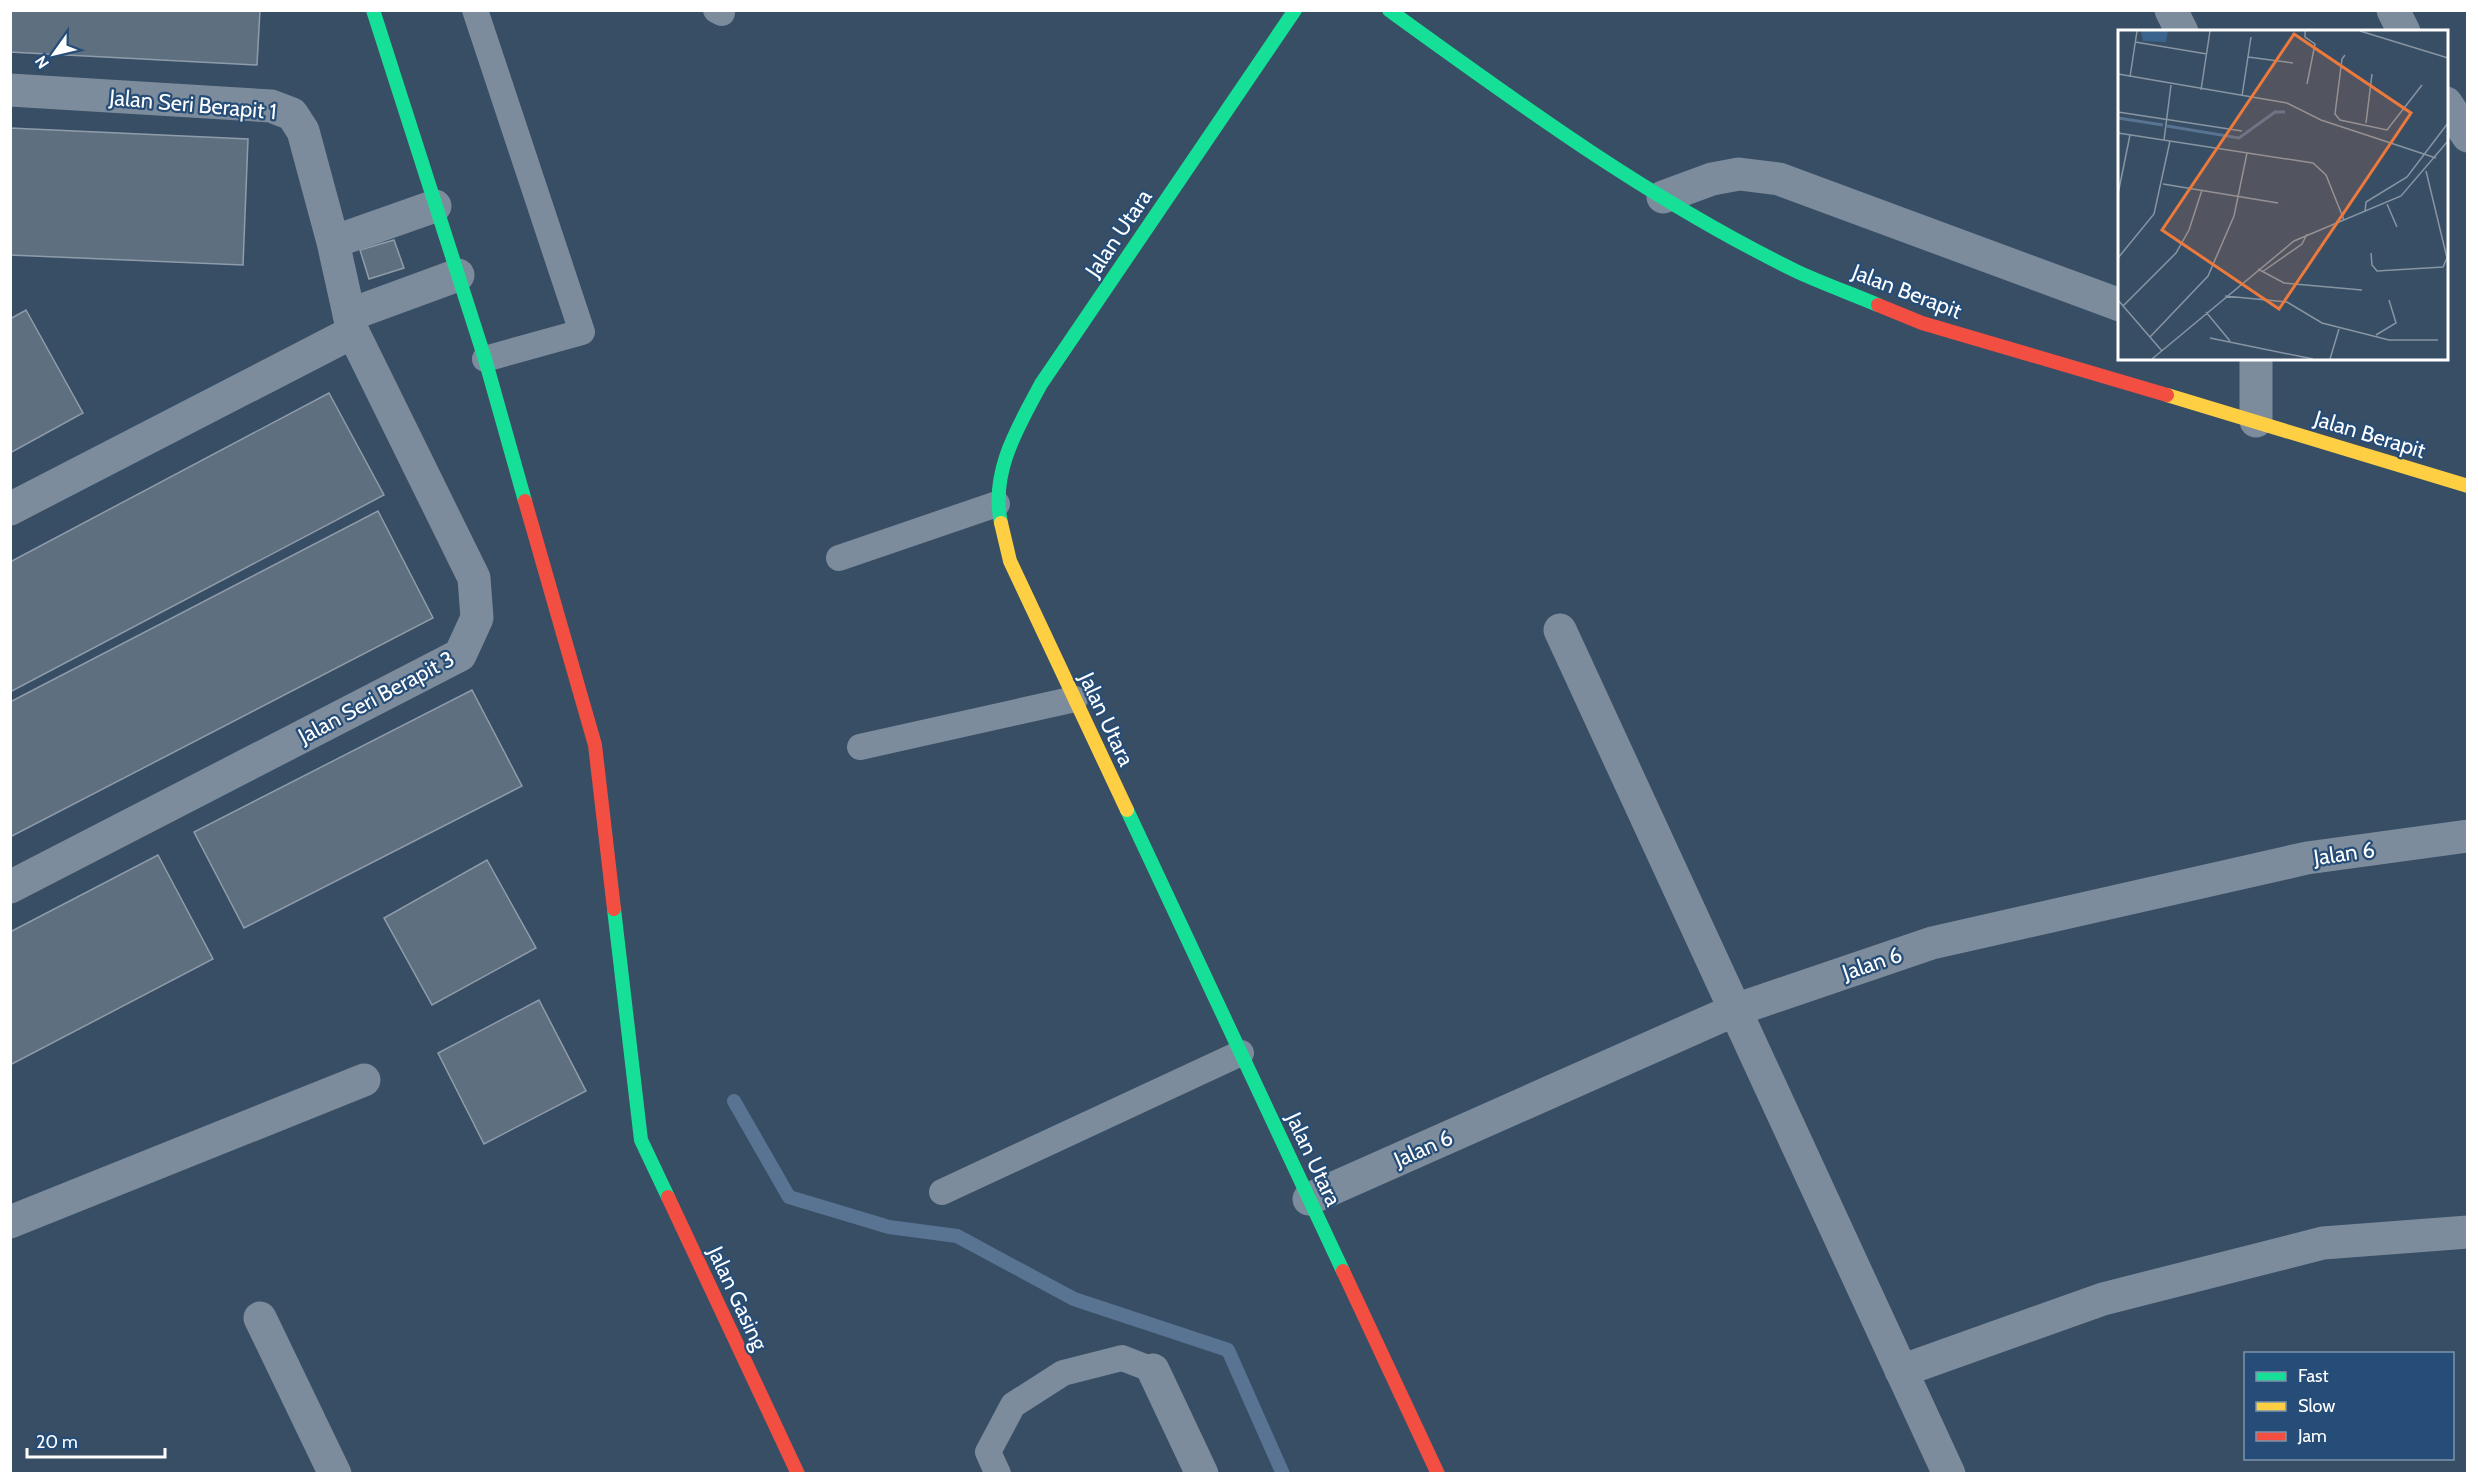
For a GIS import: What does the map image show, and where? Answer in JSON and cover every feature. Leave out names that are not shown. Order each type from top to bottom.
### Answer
[{"type":"street","name":"Jalan Gasing","points":[[373,10],[485,359],[595,745],[641,1140],[798,1473]]},
{"type":"street","name":"Jalan Utara","points":[[1294,10],[1041,384],[1008,446],[998,504],[1010,561],[1438,1473]]},
{"type":"street","name":"Jalan Berapit","points":[[1389,10],[1551,127],[1663,197],[1799,272],[1922,323],[2468,486]]},
{"type":"street","points":[[2172,10],[2181,30]]},
{"type":"street","points":[[2392,10],[2403,30]]},
{"type":"street","name":"Jalan Seri Berapit 1","points":[[10,90],[271,106],[292,114],[303,131],[333,242],[351,323]]},
{"type":"street","points":[[2448,106],[2468,136]]},
{"type":"street","points":[[1663,197],[1712,179],[1739,174],[1779,179],[2118,304]]},
{"type":"street","points":[[333,242],[435,206]]},
{"type":"street","points":[[10,509],[351,323],[458,274]]},
{"type":"street","name":"Jalan Seri Berapit 3","points":[[10,887],[460,655],[477,618],[474,578],[351,323]]},
{"type":"street","points":[[2250,362],[2256,421]]},
{"type":"street","points":[[1560,630],[1949,1473]]},
{"type":"street","name":"Jalan 6","points":[[1309,1199],[1734,1010],[1932,943],[2307,858],[2468,836]]},
{"type":"street","points":[[10,1222],[364,1080]]},
{"type":"street","points":[[1901,1371],[2103,1299],[2323,1243],[2468,1232]]},
{"type":"street","points":[[260,1318],[335,1473]]},
{"type":"street","points":[[1153,1370],[1202,1473]]},
{"type":"lane","points":[[476,10],[582,332],[485,359]]},
{"type":"lane","points":[[717,10],[722,13],[722,10]]},
{"type":"lane","points":[[839,558],[998,504]]},
{"type":"lane","points":[[860,747],[1074,699]]},
{"type":"lane","points":[[942,1192],[1241,1053]]},
{"type":"lane","points":[[998,1473],[988,1452],[1013,1405],[1063,1373],[1122,1358],[1153,1370]]},
{"type":"building","points":[[10,10],[260,10],[257,65],[10,52]]},
{"type":"building","points":[[10,128],[248,139],[243,265],[10,255]]},
{"type":"building","points":[[394,240],[404,268],[369,279],[360,250]]},
{"type":"building","points":[[26,310],[83,413],[10,453],[10,319]]},
{"type":"building","points":[[329,393],[384,495],[10,692],[10,562]]},
{"type":"building","points":[[378,511],[433,618],[10,837],[10,702]]},
{"type":"building","points":[[472,690],[522,786],[244,928],[194,832]]},
{"type":"building","points":[[158,855],[213,959],[10,1065],[10,932]]},
{"type":"building","points":[[487,860],[536,948],[432,1005],[384,918]]},
{"type":"building","points":[[539,1000],[586,1091],[484,1144],[438,1053]]},
{"type":"waterway","points":[[734,1101],[789,1197],[889,1227],[957,1236],[1074,1299],[1228,1350],[1283,1474]]},
{"type":"traffic: fast","points":[[373,10],[485,359],[525,501]]},
{"type":"traffic: fast","points":[[1001,523],[999,486],[1003,468],[1015,433],[1041,384],[1295,10]]},
{"type":"traffic: fast","points":[[1389,10],[1537,116],[1639,183],[1744,244],[1798,272],[1878,305]]},
{"type":"traffic: fast","points":[[1127,810],[1343,1271]]},
{"type":"traffic: fast","points":[[614,909],[641,1140],[668,1197]]},
{"type":"traffic: slow","points":[[2167,395],[2468,486]]},
{"type":"traffic: slow","points":[[1001,523],[1010,561],[1127,810]]},
{"type":"traffic: jam","points":[[1878,305],[1922,323],[2167,395]]},
{"type":"traffic: jam","points":[[525,501],[595,745],[614,909]]},
{"type":"traffic: jam","points":[[668,1197],[798,1474]]},
{"type":"traffic: jam","points":[[1343,1271],[1438,1474]]}]
